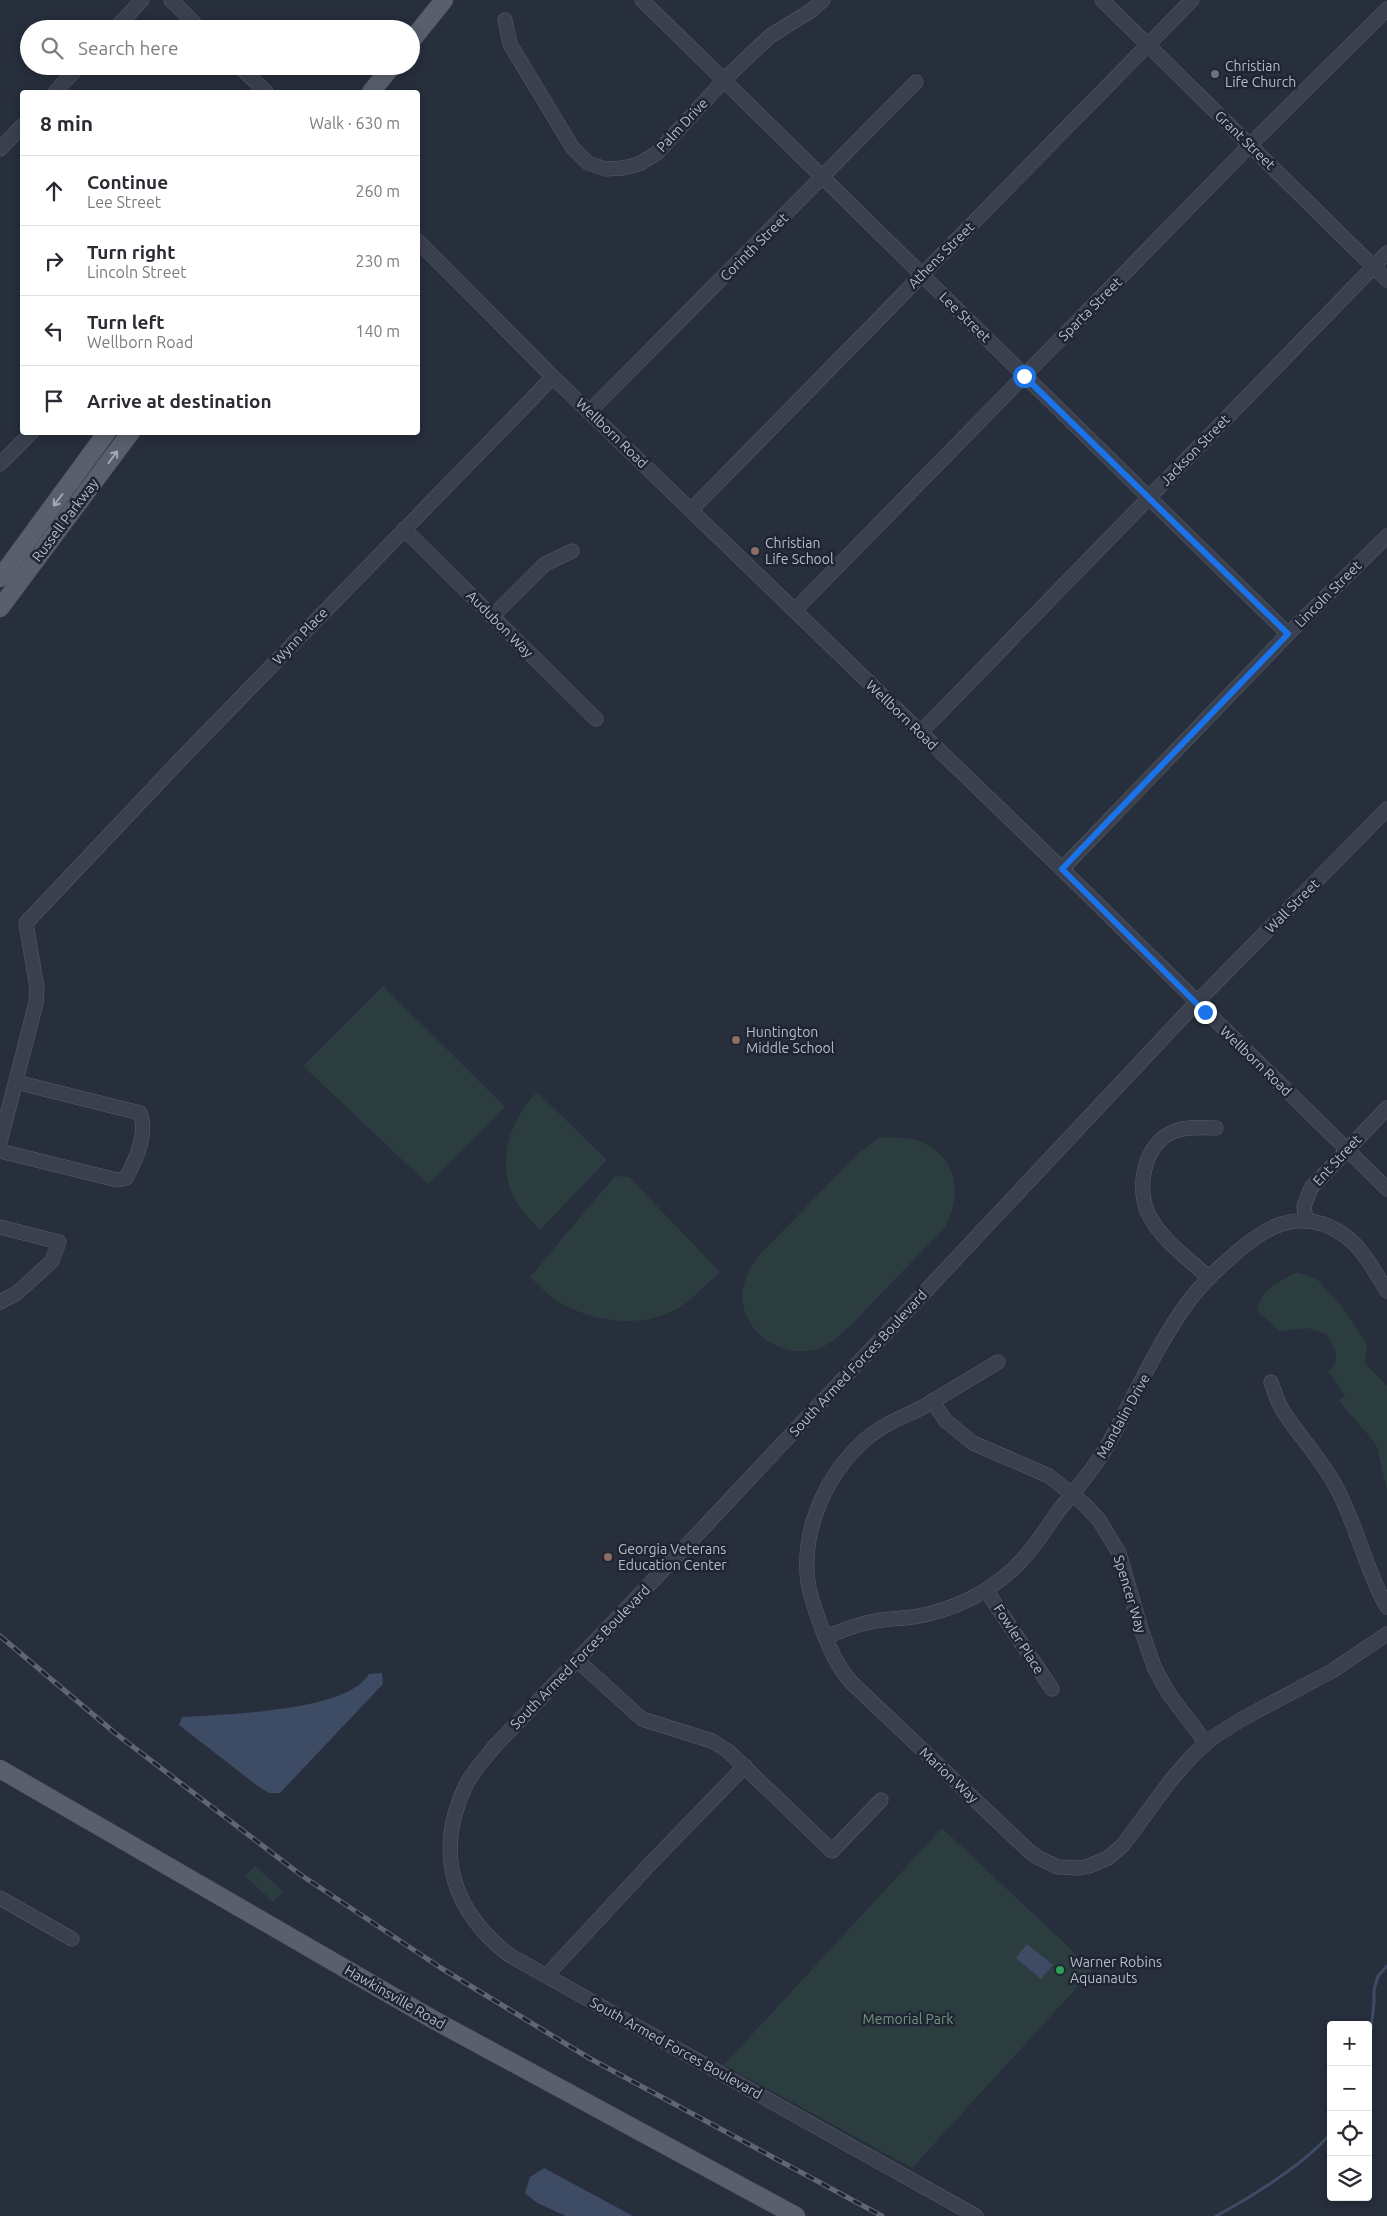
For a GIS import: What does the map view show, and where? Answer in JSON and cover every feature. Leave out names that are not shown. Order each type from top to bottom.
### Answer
[{"type":"main road","points":[[420,30],[444,0]]},
{"type":"main road","points":[[373,90],[385,75]]},
{"type":"main road","name":"Russell Parkway","points":[[0,578],[106,435]]},
{"type":"main road","name":"Russell Parkway","points":[[0,608],[129,435]]},
{"type":"main road","name":"Hawkinsville Road","points":[[0,1769],[434,2020],[796,2216]]},
{"type":"street","points":[[123,20],[142,0]]},
{"type":"street","points":[[171,0],[191,20]]},
{"type":"street","name":"Lee Street","points":[[642,0],[1288,634]]},
{"type":"street","name":"Palm Drive","points":[[505,20],[510,44],[572,147],[588,163],[606,169],[623,168],[639,164],[657,153],[724,81],[770,36],[812,10],[823,0]]},
{"type":"street","name":"Grant Street","points":[[1102,0],[1387,280]]},
{"type":"street","name":"Athens Street","points":[[691,510],[1192,0]]},
{"type":"street","name":"Sparta Street","points":[[794,610],[1250,145],[1387,10]]},
{"type":"street","points":[[56,90],[71,75]]},
{"type":"street","points":[[248,75],[264,90]]},
{"type":"street","name":"Corinth Street","points":[[590,411],[823,178],[916,82]]},
{"type":"street","points":[[0,149],[20,131]]},
{"type":"street","name":"Wellborn Road","points":[[420,243],[553,377],[1062,869],[1387,1189]]},
{"type":"street","name":"Jackson Street","points":[[921,732],[1387,253]]},
{"type":"street","name":"Wynn Place","points":[[0,1142],[36,1003],[36,988],[26,922],[49,896],[553,377]]},
{"type":"street","points":[[0,464],[29,435]]},
{"type":"street","name":"Audubon Way","points":[[404,529],[596,719]]},
{"type":"street","name":"Lincoln Street","points":[[1062,869],[1288,634],[1387,536]]},
{"type":"street","points":[[492,617],[545,564],[572,551]]},
{"type":"street","name":"Wall Street","points":[[1196,1003],[1387,809]]},
{"type":"street","name":"South Armed Forces Boulevard","points":[[976,2216],[509,1955],[489,1939],[474,1922],[459,1895],[450,1864],[451,1839],[455,1815],[465,1785],[494,1747],[578,1661],[1196,1003]]},
{"type":"street","points":[[0,1151],[117,1180],[126,1178],[134,1163],[144,1123],[140,1113],[16,1082]]},
{"type":"street","name":"Ent Street","points":[[1306,1221],[1304,1206],[1311,1188],[1387,1108]]},
{"type":"street","points":[[1209,1278],[1158,1230],[1144,1203],[1142,1187],[1150,1154],[1173,1131],[1189,1128],[1216,1128]]},
{"type":"street","name":"Mandalin Drive","points":[[825,1637],[868,1622],[915,1617],[944,1610],[986,1590],[1008,1574],[1029,1552],[1106,1447],[1172,1326],[1187,1303],[1209,1278],[1260,1232],[1284,1222],[1306,1221],[1332,1228],[1352,1241],[1362,1252],[1387,1291]]},
{"type":"street","points":[[0,1227],[59,1242],[52,1261],[17,1293],[0,1302]]},
{"type":"street","name":"Marion Way","points":[[998,1362],[932,1401],[884,1426],[867,1438],[852,1453],[841,1467],[818,1508],[809,1538],[808,1582],[815,1609],[836,1663],[859,1692],[1022,1845],[1039,1858],[1058,1867],[1079,1868],[1108,1858],[1123,1845],[1178,1772],[1205,1745],[1234,1724],[1332,1671],[1387,1634]]},
{"type":"street","points":[[1271,1382],[1283,1412],[1318,1456],[1335,1484],[1351,1517],[1380,1595],[1387,1607]]},
{"type":"street","name":"Spencer Way","points":[[932,1401],[946,1421],[973,1444],[1049,1476],[1095,1515],[1114,1544],[1126,1573],[1142,1632],[1156,1669],[1169,1694],[1200,1735],[1205,1745]]},
{"type":"street","name":"Fowler Place","points":[[986,1590],[1052,1689]]},
{"type":"street","points":[[578,1661],[642,1719],[712,1741],[728,1751],[832,1851],[881,1800]]},
{"type":"street","points":[[546,1976],[650,1864],[745,1766]]},
{"type":"street","points":[[0,1898],[72,1939]]},
{"type":"green space","points":[[383,986],[505,1107],[428,1184],[303,1066]]},
{"type":"green space","points":[[537,1092],[607,1160],[540,1230],[515,1201],[508,1182],[506,1168],[506,1154],[513,1127]]},
{"type":"green space","points":[[880,1137],[916,1140],[926,1144],[946,1161],[951,1171],[955,1193],[950,1217],[944,1229],[855,1321],[832,1341],[825,1346],[807,1351],[796,1351],[776,1346],[759,1334],[747,1317],[742,1300],[747,1276],[760,1254],[860,1152]]},
{"type":"green space","points":[[615,1176],[629,1177],[720,1272],[680,1307],[666,1314],[636,1321],[621,1321],[590,1316],[558,1301],[530,1277]]},
{"type":"green space","points":[[1297,1272],[1318,1280],[1343,1308],[1367,1344],[1365,1363],[1387,1386],[1387,1490],[1376,1444],[1339,1401],[1345,1395],[1328,1371],[1336,1363],[1336,1352],[1327,1334],[1307,1328],[1280,1331],[1257,1311],[1263,1296],[1271,1287]]},
{"type":"green space","name":"Memorial Park","points":[[942,1828],[1093,1970],[912,2168],[724,2065]]},
{"type":"green space","points":[[255,1866],[283,1891],[273,1902],[245,1876]]},
{"type":"water","points":[[382,1673],[383,1684],[280,1793],[269,1793],[259,1787],[179,1725],[182,1717],[254,1712],[311,1704],[356,1687],[369,1674]]},
{"type":"water","points":[[1027,1944],[1053,1965],[1041,1979],[1016,1958]]},
{"type":"water","points":[[544,2168],[633,2216],[566,2216],[537,2203],[525,2193],[530,2177]]},
{"type":"waterway","points":[[1372,2021],[1374,1990],[1378,1976],[1387,1966]]},
{"type":"waterway","points":[[1216,2216],[1245,2200],[1293,2168],[1327,2137]]},
{"type":"railway","points":[[0,1636],[115,1733],[301,1875],[441,1968],[589,2058],[882,2216]]},
{"type":"place","name":"Christian Life Church","points":[[1215,74]]},
{"type":"place","name":"Christian Life School","points":[[755,551]]},
{"type":"place","name":"Huntington Middle School","points":[[736,1040]]},
{"type":"place","name":"Georgia Veterans Education Center","points":[[608,1557]]},
{"type":"place","name":"Warner Robins Aquanauts","points":[[1060,1970]]},
{"type":"route","points":[[1024,376],[1288,634],[1062,869],[1205,1012]]}]
